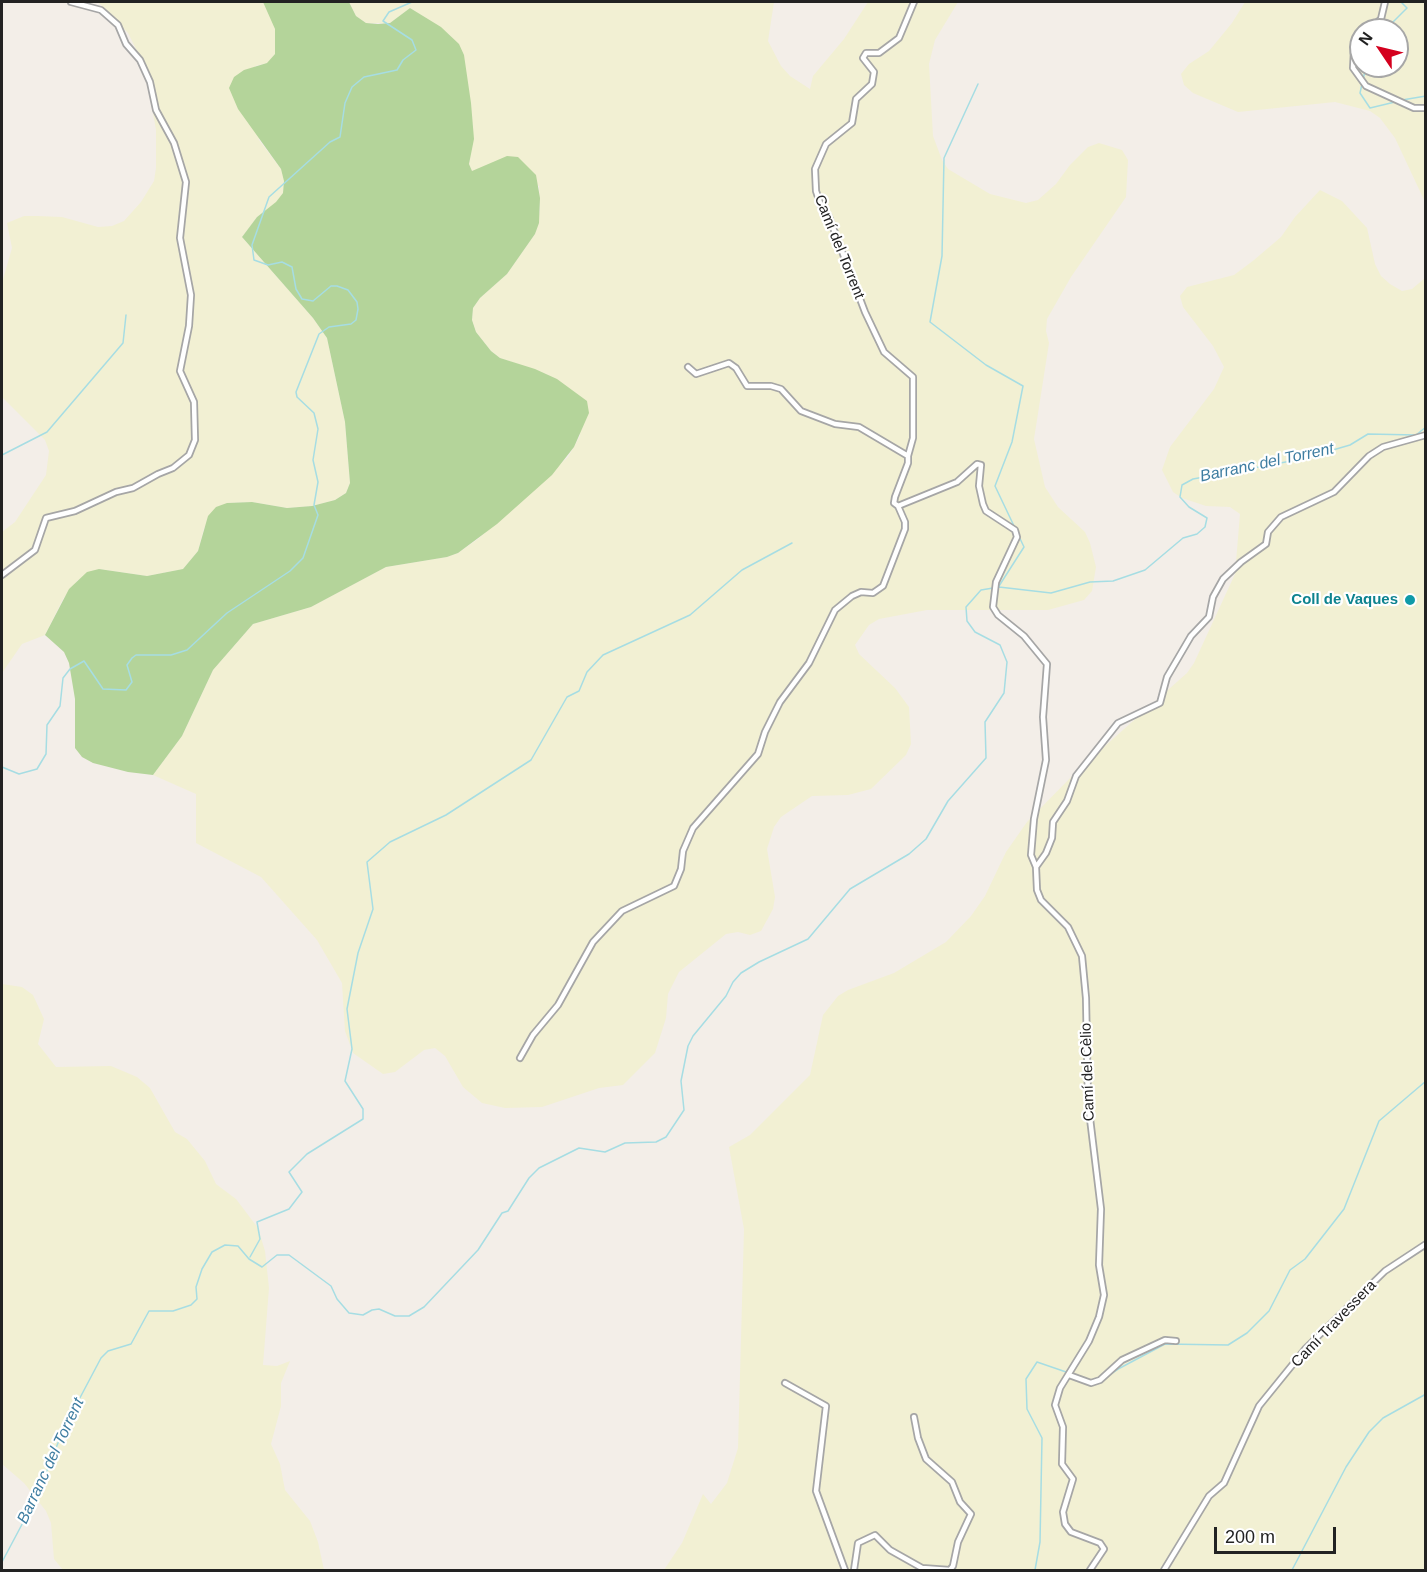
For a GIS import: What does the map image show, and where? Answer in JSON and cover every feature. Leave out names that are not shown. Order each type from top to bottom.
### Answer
[{"type":"street","points":[[2,575],[35,550],[46,518],[75,511],[116,492],[133,488],[173,468],[188,457],[195,440],[194,402],[180,368],[189,326],[191,295],[180,238],[186,182],[174,143],[156,110],[150,82],[140,60],[128,47],[118,25],[101,10],[71,2]]},
{"type":"street","name":"Camí del Torrent","points":[[908,456],[913,438],[913,377],[884,352],[865,312],[829,217],[822,209],[816,191],[815,169],[826,144],[852,123],[856,99],[872,84],[874,72],[863,58],[866,53],[879,53],[899,38],[914,2]]},
{"type":"street","points":[[1381,18],[1385,2]]},
{"type":"street","points":[[1360,78],[1366,86],[1414,108],[1425,108]]},
{"type":"street","points":[[520,1058],[533,1035],[558,1005],[593,942],[622,910],[674,886],[681,868],[683,851],[693,828],[758,754],[765,732],[780,702],[809,663],[836,610],[852,596],[861,592],[873,593],[883,586],[905,529],[905,522],[898,506],[894,503],[908,463],[908,456],[859,427],[835,424],[801,411],[782,389],[747,386],[729,363],[696,374],[688,367]]},
{"type":"street","points":[[1036,867],[1046,853],[1052,838],[1053,822],[1066,801],[1076,776],[1118,723],[1160,703],[1167,676],[1191,636],[1209,617],[1211,606],[1223,579],[1241,561],[1266,544],[1268,532],[1281,517],[1335,492],[1369,456],[1383,447],[1425,435]]},
{"type":"street","name":"Camí del Cèlio","points":[[898,506],[957,482],[978,464],[981,465],[980,486],[986,511],[1015,530],[1017,537],[996,582],[993,607],[998,615],[1024,636],[1047,664],[1043,717],[1046,760],[1034,819],[1031,855],[1036,867],[1037,890],[1041,900],[1068,927],[1083,960],[1087,1009],[1088,1102],[1101,1209],[1099,1265],[1104,1295],[1099,1317],[1089,1341],[1060,1388],[1055,1405],[1063,1427],[1062,1464],[1073,1479],[1063,1512],[1065,1524],[1071,1532],[1103,1546],[1103,1552],[1090,1570]]},
{"type":"street","name":"Camí Travessera","points":[[1164,1570],[1209,1496],[1224,1483],[1259,1406],[1306,1348],[1385,1271],[1414,1250],[1425,1245]]},
{"type":"street","points":[[1069,1375],[1091,1383],[1100,1380],[1122,1360],[1166,1340],[1176,1341]]},
{"type":"street","points":[[785,1383],[826,1406],[816,1491],[845,1570]]},
{"type":"street","points":[[854,1570],[858,1543],[875,1535],[891,1550],[922,1568],[950,1570],[953,1566],[958,1542],[971,1514],[960,1502],[952,1482],[926,1459],[918,1438],[914,1417]]},
{"type":"shaded area","points":[[98,2],[263,2],[272,18],[275,29],[275,54],[268,63],[255,66],[259,140],[281,169],[285,181],[283,193],[276,203],[257,217],[242,237],[313,318],[327,338],[345,422],[350,483],[346,493],[335,500],[312,506],[287,508],[252,502],[227,503],[204,528],[198,551],[183,569],[147,576],[99,569],[78,580],[63,599],[45,635],[22,644],[2,673],[2,532],[15,522],[46,475],[49,451],[45,440],[2,397],[2,283],[12,248],[7,223],[24,216],[37,216],[62,217],[98,227],[112,226],[124,221],[141,202],[154,181],[156,168],[156,130],[145,67],[128,33]]},
{"type":"shaded area","points":[[349,2],[774,2],[768,41],[781,66],[790,76],[810,89],[813,76],[844,39],[868,2],[958,2],[935,40],[929,64],[933,136],[948,169],[990,194],[1026,203],[1038,200],[1056,184],[1070,165],[1088,147],[1099,143],[1122,150],[1128,160],[1126,197],[1071,277],[1047,319],[1046,331],[1049,343],[1034,439],[1045,487],[1058,507],[1085,532],[1090,543],[1096,567],[1092,591],[1084,600],[1048,610],[927,610],[879,619],[869,625],[855,645],[859,654],[895,688],[909,707],[911,744],[906,755],[871,789],[848,795],[812,796],[781,817],[774,827],[767,849],[775,897],[773,909],[761,931],[750,935],[738,932],[726,934],[679,972],[668,994],[666,1018],[655,1053],[623,1085],[599,1088],[542,1107],[505,1108],[482,1103],[463,1087],[445,1056],[435,1048],[424,1050],[395,1072],[383,1074],[353,1053],[345,1031],[342,983],[317,940],[261,877],[196,843],[196,794],[153,775],[182,736],[213,670],[253,624],[311,607],[386,567],[447,557],[458,553],[478,539],[568,457],[580,436],[577,394],[546,374],[500,358],[491,351],[476,332],[472,320],[473,308],[480,298],[507,274],[535,234],[540,210],[539,186],[485,167],[472,172],[469,164],[473,127],[450,35],[410,8],[390,23],[366,23],[356,16]]},
{"type":"shaded area","points":[[1245,2],[1425,2],[1425,202],[1395,138],[1380,118],[1370,111],[1335,102],[1238,112],[1193,93],[1184,85],[1181,74],[1189,64],[1209,51],[1232,23]]},
{"type":"shaded area","points":[[1320,190],[1342,201],[1367,228],[1375,264],[1381,276],[1390,284],[1402,291],[1412,289],[1425,278],[1425,1570],[664,1570],[682,1543],[703,1494],[711,1504],[727,1483],[738,1448],[744,1229],[729,1147],[750,1135],[810,1075],[823,1015],[838,996],[894,973],[946,942],[971,916],[985,896],[1006,852],[1027,822],[1078,770],[1187,673],[1194,663],[1235,574],[1240,514],[1230,507],[1206,506],[1182,498],[1173,492],[1162,470],[1170,447],[1214,389],[1224,367],[1213,346],[1183,307],[1180,296],[1187,287],[1234,275],[1254,260],[1281,237],[1295,217]]},
{"type":"shaded area","points":[[2,984],[22,987],[33,995],[44,1019],[38,1044],[56,1067],[111,1066],[137,1077],[150,1088],[175,1132],[187,1139],[205,1161],[216,1184],[236,1199],[258,1228],[265,1251],[269,1288],[263,1365],[277,1366],[290,1361],[281,1383],[281,1406],[271,1444],[280,1464],[285,1490],[310,1521],[318,1542],[324,1570],[63,1570],[54,1559],[51,1523],[46,1511],[24,1483],[2,1464]]},
{"type":"green space","points":[[263,2],[349,2],[356,16],[366,23],[378,24],[390,23],[410,8],[441,27],[459,44],[464,55],[471,103],[474,139],[469,164],[472,171],[507,156],[518,157],[536,175],[540,198],[539,223],[535,234],[507,274],[480,298],[473,308],[472,320],[476,332],[491,351],[500,358],[557,379],[587,401],[589,413],[574,447],[552,475],[497,524],[458,553],[447,557],[386,567],[311,607],[253,624],[213,670],[182,736],[153,775],[128,772],[93,763],[82,757],[75,748],[75,699],[69,663],[64,652],[45,635],[69,589],[87,572],[99,569],[147,576],[183,569],[198,551],[208,516],[216,507],[227,503],[252,502],[287,508],[312,506],[335,500],[346,493],[350,483],[345,422],[327,338],[313,318],[242,237],[257,217],[276,202],[283,193],[284,181],[281,169],[238,109],[229,88],[234,77],[244,70],[267,63],[275,54],[275,29]]},
{"type":"waterway","points":[[2,767],[19,774],[37,769],[46,754],[47,725],[60,706],[63,678],[70,669],[84,661],[103,689],[126,690],[132,682],[127,665],[136,655],[171,655],[187,650],[227,613],[290,571],[303,558],[318,515],[314,505],[318,482],[313,460],[318,429],[314,413],[297,397],[296,392],[319,334],[329,327],[351,324],[356,320],[357,302],[348,290],[337,286],[331,286],[313,301],[302,299],[296,289],[292,267],[282,262],[268,265],[254,260],[252,245],[269,197],[330,142],[340,137],[345,103],[352,87],[364,77],[397,70],[403,60],[416,50],[412,40],[383,21],[389,12],[412,2]]},
{"type":"waterway","name":"Barranc del Torrent","points":[[1397,18],[1407,8],[1401,2]]},
{"type":"waterway","points":[[978,84],[944,158],[942,256],[930,322],[986,365],[1023,386],[1012,442],[995,486],[1024,547],[999,586]]},
{"type":"waterway","name":"Barranc del Torrent","points":[[1362,84],[1360,93],[1370,108],[1395,102]]},
{"type":"waterway","name":"Barranc del Torrent","points":[[1402,100],[1426,96]]},
{"type":"waterway","points":[[2,455],[47,432],[123,343],[126,315]]},
{"type":"waterway","name":"Barranc del Torrent","points":[[2,1562],[36,1498],[64,1428],[101,1358],[108,1351],[131,1344],[149,1311],[173,1311],[191,1305],[197,1299],[196,1287],[202,1269],[212,1252],[225,1245],[238,1246],[249,1259],[262,1267],[277,1255],[289,1255],[331,1286],[337,1299],[349,1313],[363,1315],[379,1309],[395,1316],[409,1316],[424,1307],[478,1250],[502,1213],[508,1211],[529,1178],[539,1168],[579,1148],[605,1152],[625,1143],[656,1142],[666,1137],[684,1110],[681,1081],[688,1046],[693,1036],[726,996],[733,982],[741,973],[759,962],[808,939],[850,889],[909,854],[926,839],[948,801],[986,758],[985,722],[1004,693],[1007,662],[1000,645],[975,632],[967,621],[966,607],[981,590],[999,587],[1051,593],[1090,582],[1113,581],[1145,570],[1183,538],[1197,534],[1205,527],[1207,518],[1189,507],[1180,497],[1182,485],[1193,479],[1302,459],[1350,445],[1368,434],[1416,435],[1426,427]]},
{"type":"waterway","points":[[250,1257],[260,1239],[257,1222],[289,1209],[302,1192],[289,1172],[307,1154],[363,1119],[363,1109],[345,1081],[352,1049],[347,1009],[358,953],[373,909],[367,862],[390,842],[446,815],[531,760],[567,697],[579,691],[587,672],[603,655],[690,615],[742,570],[792,543]]},
{"type":"waterway","points":[[1105,1378],[1165,1344],[1228,1345],[1247,1333],[1269,1311],[1290,1270],[1305,1259],[1344,1209],[1379,1121],[1426,1081]]},
{"type":"waterway","points":[[1035,1570],[1040,1542],[1042,1438],[1027,1409],[1026,1379],[1037,1362],[1069,1373]]},
{"type":"waterway","points":[[1292,1570],[1346,1467],[1369,1432],[1383,1418],[1426,1394]]},
{"type":"place","name":"Coll de Vaques","points":[[1410,600]]}]
